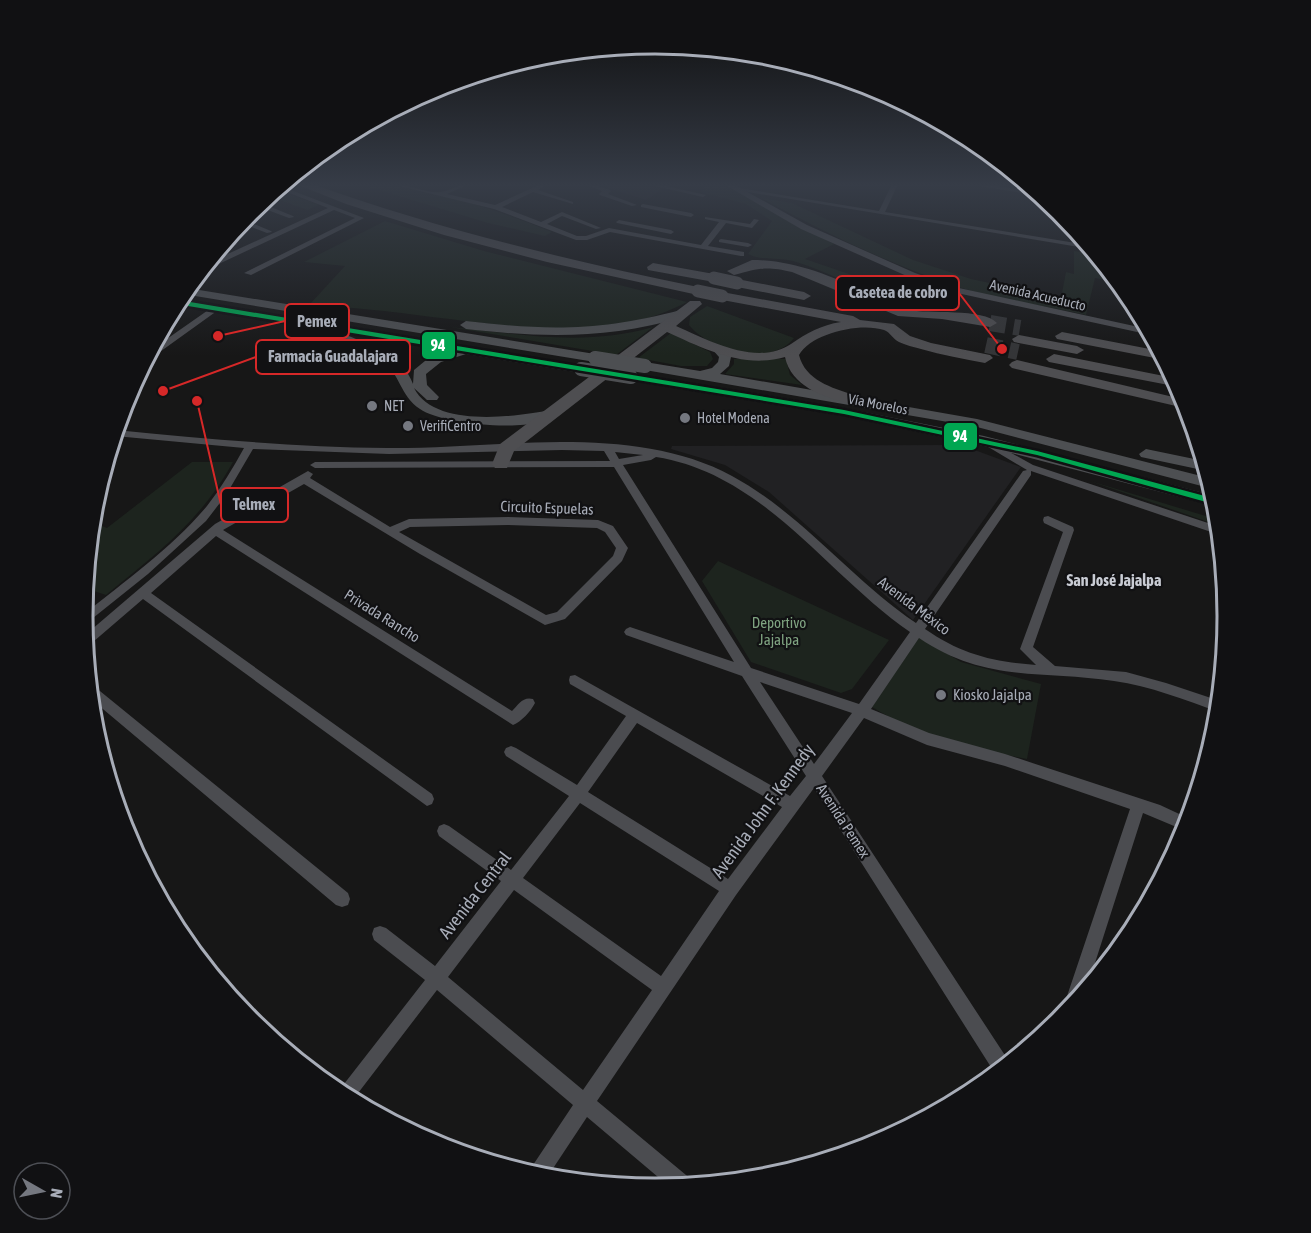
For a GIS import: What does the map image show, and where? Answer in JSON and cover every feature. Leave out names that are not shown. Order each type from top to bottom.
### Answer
[{"type":"highway","points":[[479,242],[696,297],[722,296],[890,327],[909,341],[987,340],[905,314],[736,277],[714,278],[642,265]]},
{"type":"highway","points":[[538,242],[621,260]]},
{"type":"highway","points":[[736,277],[756,263],[782,265],[860,294],[905,314]]},
{"type":"highway","points":[[501,464],[507,448],[681,314],[696,297]]},
{"type":"highway","points":[[665,326],[718,348],[757,356],[779,354],[794,348],[810,335],[841,326],[890,327]]},
{"type":"highway","points":[[1018,346],[1150,349]]},
{"type":"highway","points":[[1018,346],[1159,367]]},
{"type":"highway","points":[[1018,346],[1095,382],[1142,396],[1176,403]]},
{"type":"highway","points":[[1018,346],[1166,380]]},
{"type":"highway","points":[[794,348],[792,359],[801,374],[819,387],[848,398]]},
{"type":"highway","points":[[1123,348],[1153,354]]},
{"type":"highway","points":[[1095,382],[1172,394]]},
{"type":"main road","name":"Vía Morelos","points":[[196,293],[848,398],[1040,438],[1201,481]]},
{"type":"main road","name":"Vía Morelos","points":[[188,304],[844,412],[984,441],[1205,499]]},
{"type":"main road","points":[[314,312],[372,314],[557,335],[630,327],[681,314]]},
{"type":"main road","points":[[303,323],[386,357],[400,371],[414,399],[439,413],[496,421],[550,414]]},
{"type":"main road","points":[[699,375],[716,372],[723,366],[725,357],[718,348]]},
{"type":"main road","points":[[484,353],[461,353],[436,359],[419,373],[420,387],[445,405],[479,415],[519,413],[567,402]]},
{"type":"main road","points":[[1040,438],[1093,444],[1197,464]]},
{"type":"street","points":[[221,259],[261,242]]},
{"type":"street","points":[[248,273],[313,242]]},
{"type":"street","points":[[678,242],[741,254]]},
{"type":"street","points":[[704,246],[708,242]]},
{"type":"street","points":[[726,242],[748,245]]},
{"type":"street","name":"Avenida Acueducto","points":[[837,242],[912,275],[957,290],[1140,330]]},
{"type":"street","points":[[1056,242],[1077,245]]},
{"type":"street","points":[[162,346],[216,308]]},
{"type":"street","name":"Avenida México","points":[[124,434],[327,450],[608,449],[661,455],[692,462],[735,481],[772,507],[917,630],[965,658],[1003,669],[1114,676],[1211,704]]},
{"type":"street","points":[[984,441],[1029,467],[1210,528]]},
{"type":"street","points":[[93,613],[171,548],[204,517],[231,479],[251,444]]},
{"type":"street","name":"Avenida Pemex","points":[[608,449],[748,674],[999,1062]]},
{"type":"street","points":[[94,636],[215,530],[259,502],[304,479],[327,450]]},
{"type":"street","points":[[425,465],[429,451]]},
{"type":"street","name":"Avenida México","points":[[315,465],[618,463],[661,455]]},
{"type":"street","name":"Avenida John F. Kennedy","points":[[542,1167],[730,889],[862,711],[1027,473]]},
{"type":"street","name":"Circuito Espuelas","points":[[304,479],[390,531],[545,620],[561,616],[618,558],[622,548],[609,529],[598,524],[508,521],[409,523],[390,531]]},
{"type":"street","points":[[1048,520],[1069,530],[1026,650],[1052,671]]},
{"type":"street","name":"Privada Rancho","points":[[215,530],[513,719],[528,703]]},
{"type":"street","points":[[171,548],[186,555]]},
{"type":"street","points":[[143,593],[427,799]]},
{"type":"street","points":[[630,632],[862,711],[927,739],[1001,759],[1138,805],[1179,821]]},
{"type":"street","points":[[574,680],[792,804]]},
{"type":"street","points":[[99,699],[342,899]]},
{"type":"street","name":"Avenida Central","points":[[350,1089],[578,795],[635,715]]},
{"type":"street","points":[[511,752],[730,889]]},
{"type":"street","points":[[1079,985],[1138,805]]},
{"type":"street","points":[[444,831],[663,988]]},
{"type":"street","points":[[380,934],[436,977],[583,1104],[675,1178]]},
{"type":"shaded area","points":[[950,445],[972,449],[1021,467],[913,620],[769,492],[725,465],[671,449],[672,446]]},
{"type":"green space","points":[[344,242],[453,242],[687,302],[657,315],[594,328],[561,329],[496,325],[310,304],[345,266],[304,262]]},
{"type":"green space","points":[[757,242],[829,242],[834,244],[805,259],[884,286],[913,287],[965,296],[909,295],[876,291],[793,261],[748,254]]},
{"type":"green space","points":[[846,242],[874,242],[913,260],[971,279],[1061,298],[1066,272],[1074,274],[1074,251],[1083,252],[1106,280],[1095,278],[1086,315],[965,289],[886,260]]},
{"type":"green space","points":[[707,306],[794,338],[784,347],[771,352],[741,353],[725,348],[711,342],[689,325],[690,317]]},
{"type":"green space","points":[[450,327],[577,338],[628,333],[653,327],[616,355]]},
{"type":"green space","points":[[671,333],[710,352],[713,359],[707,366],[681,366],[638,358]]},
{"type":"green space","points":[[734,359],[786,359],[790,375],[802,385],[725,374],[734,364]]},
{"type":"green space","points":[[192,462],[233,462],[192,519],[143,565],[106,595],[94,591],[101,526],[107,528]]},
{"type":"green space","points":[[1090,481],[1209,517],[1210,522]]},
{"type":"green space","name":"Deportivo Jajalpa","points":[[718,561],[889,640],[852,689],[841,693],[751,662],[702,581]]},
{"type":"green space","points":[[919,637],[961,662],[1041,684],[1027,759],[967,746],[927,734],[872,707]]},
{"type":"tunnel","points":[[990,323],[1020,328]]},
{"type":"tunnel","points":[[986,345],[1018,352]]},
{"type":"transit line","name":"94","points":[[188,304],[844,412],[1037,453],[1205,499]]},
{"type":"place","name":"Pemex","points":[[218,336]]},
{"type":"place","name":"Casetea de cobro","points":[[1002,349]]},
{"type":"place","name":"Farmacia Guadalajara","points":[[163,391]]},
{"type":"place","name":"Telmex","points":[[197,401]]},
{"type":"place","name":"NET","points":[[372,406]]},
{"type":"place","name":"Hotel Modena","points":[[685,418]]},
{"type":"place","name":"VerifiCentro","points":[[408,426]]},
{"type":"place","name":"Kiosko Jajalpa","points":[[941,695]]},
{"type":"district","name":"San José Jajalpa","points":[[1114,580]]}]
